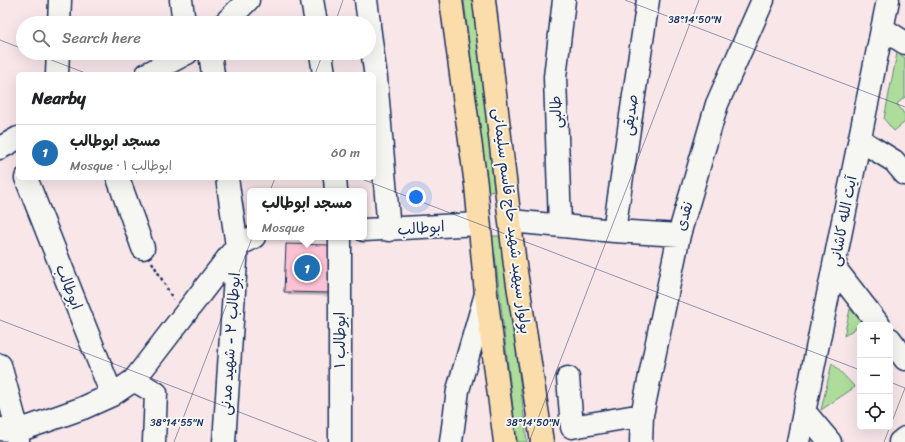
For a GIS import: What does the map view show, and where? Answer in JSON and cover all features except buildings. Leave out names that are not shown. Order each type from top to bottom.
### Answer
[{"type":"main road","points":[[451,0],[476,185],[486,294],[505,442]]},
{"type":"main road","name":"بولوار سپهبد شهید حاج قاسم سلیمانی","points":[[484,0],[515,265],[542,442]]},
{"type":"main road","points":[[479,224],[511,221]]},
{"type":"street","points":[[59,16],[60,0]]},
{"type":"street","points":[[181,0],[183,16]]},
{"type":"street","points":[[232,16],[248,0]]},
{"type":"street","points":[[312,0],[315,16]]},
{"type":"street","points":[[366,0],[368,16]]},
{"type":"street","name":"طالبی","points":[[560,225],[555,77],[564,0]]},
{"type":"street","name":"صدیقی","points":[[614,231],[648,0]]},
{"type":"street","name":"نقدی","points":[[641,442],[642,415],[679,235],[717,104],[763,0]]},
{"type":"street","name":"آیت الله کاشانی","points":[[798,442],[888,0]]},
{"type":"street","points":[[882,28],[905,43]]},
{"type":"street","points":[[57,72],[58,60]]},
{"type":"street","points":[[151,72],[174,60]]},
{"type":"street","points":[[211,60],[213,72]]},
{"type":"street","points":[[322,60],[324,72]]},
{"type":"street","points":[[374,60],[375,72]]},
{"type":"street","points":[[376,78],[389,230]]},
{"type":"street","points":[[860,140],[894,161],[905,174]]},
{"type":"street","name":"ابوطالب","points":[[27,180],[112,395]]},
{"type":"street","points":[[119,180],[143,248]]},
{"type":"street","name":"ابوطالب ۲ - شهید مدنی","points":[[224,442],[246,242],[228,180]]},
{"type":"street","points":[[511,221],[614,231],[679,235]]},
{"type":"street","name":"ابوطالب","points":[[367,230],[479,224]]},
{"type":"street","name":"ابوطالب ۱","points":[[340,240],[340,442]]},
{"type":"street","points":[[0,365],[12,434],[83,408],[112,395],[134,380],[183,315],[246,242]]},
{"type":"street","points":[[834,267],[877,322]]},
{"type":"street","points":[[451,442],[458,390],[486,294]]},
{"type":"street","points":[[893,343],[905,359]]},
{"type":"street","points":[[568,378],[572,427],[642,415]]},
{"type":"street","points":[[134,380],[156,392],[154,442]]},
{"type":"street","points":[[804,411],[830,442]]},
{"type":"street","points":[[900,442],[905,438]]},
{"type":"path","points":[[143,248],[183,315]]},
{"type":"green space","points":[[464,0],[475,0],[496,191],[490,192],[487,187],[484,173]]},
{"type":"green space","points":[[897,53],[905,58],[905,97],[897,104],[905,115],[905,122],[894,131],[884,119]]},
{"type":"green space","points":[[493,236],[499,236],[504,245],[527,442],[517,442],[495,255],[491,241]]},
{"type":"green space","points":[[850,309],[862,322],[857,322],[857,327],[844,336]]},
{"type":"green space","points":[[832,363],[855,387],[821,410]]},
{"type":"place","name":"مسجد ابوطالب","points":[[307,268]]}]
